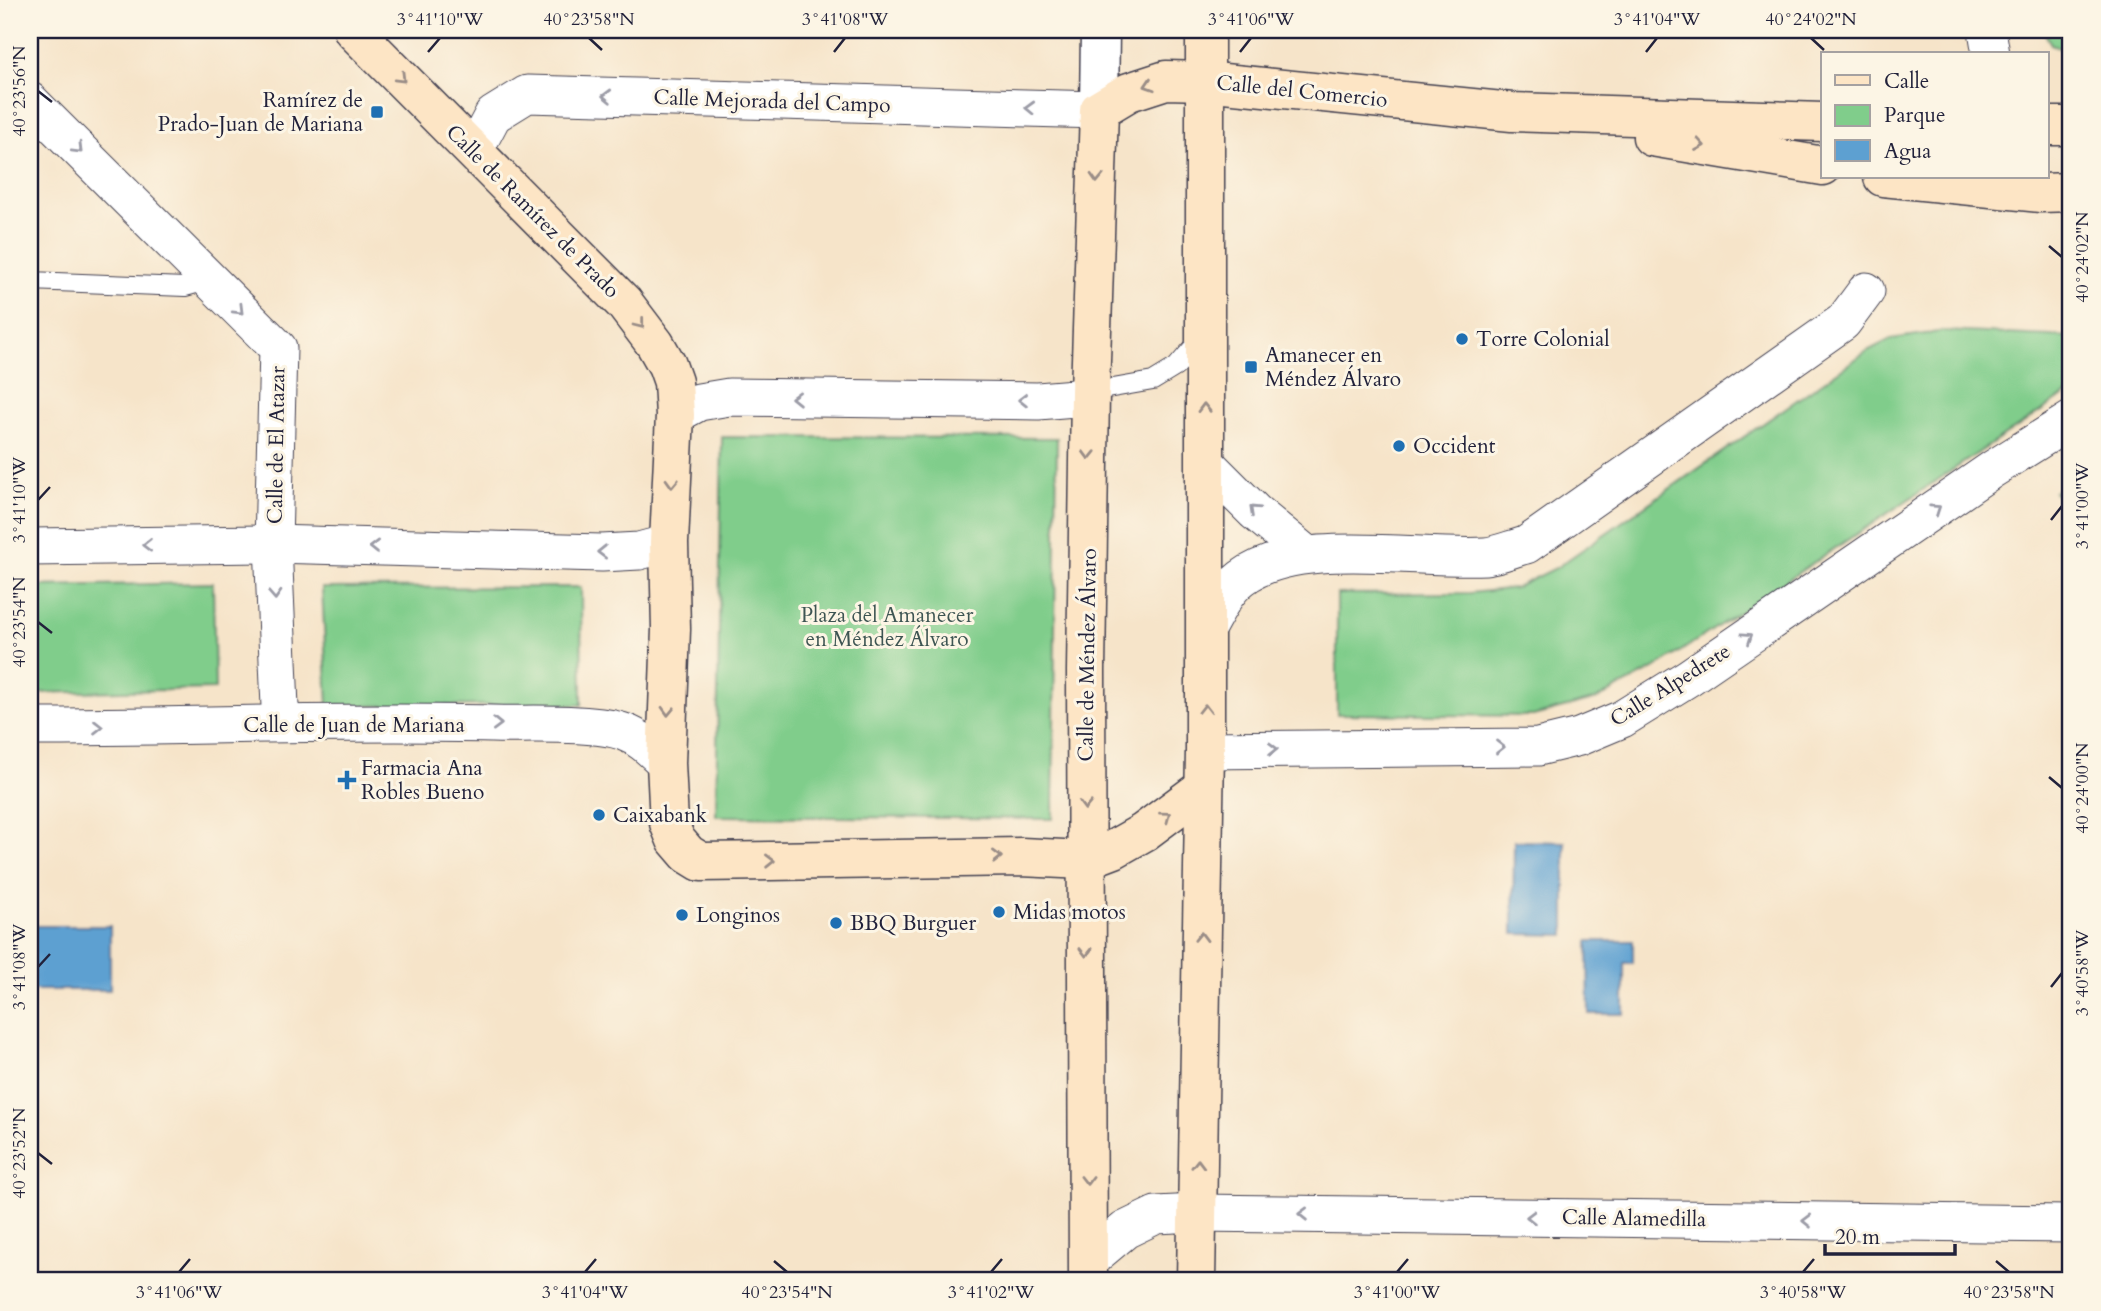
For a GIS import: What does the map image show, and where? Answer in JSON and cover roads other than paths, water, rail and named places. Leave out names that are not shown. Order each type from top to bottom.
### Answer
[{"type":"main road","name":"Calle de Ramírez de Prado","points":[[353,30],[624,303],[667,365],[673,383],[675,415]]},
{"type":"main road","points":[[1196,1281],[1205,750],[1205,30]]},
{"type":"main road","name":"Calle del Comercio","points":[[1099,110],[1129,92],[1166,80],[1204,81],[1513,112],[1821,122]]},
{"type":"main road","name":"Calle de Méndez Álvaro","points":[[1088,1271],[1085,860],[1090,392],[1099,110]]},
{"type":"main road","name":"Calle del Comercio","points":[[1513,112],[1821,166]]},
{"type":"main road","points":[[2048,126],[2071,126]]},
{"type":"main road","points":[[1892,178],[2041,193],[2071,192]]},
{"type":"main road","points":[[675,415],[669,543],[670,629],[666,763],[669,823],[688,854],[701,862],[1021,857],[1085,860],[1114,849],[1144,832],[1203,788]]},
{"type":"street","name":"Calle de Méndez Álvaro","points":[[1099,110],[1100,30]]},
{"type":"street","points":[[1987,30],[1991,52]]},
{"type":"street","name":"Calle Mejorada del Campo","points":[[474,151],[492,116],[527,94],[1099,110]]},
{"type":"street","name":"Calle de El Atazar","points":[[30,101],[278,348],[273,544],[280,708],[285,723]]},
{"type":"street","points":[[1205,631],[1226,594],[1242,578],[1266,565],[1306,554],[1487,556],[1526,545],[1843,322],[1866,291]]},
{"type":"street","points":[[675,415],[699,402],[729,397],[1038,401],[1075,398],[1090,392]]},
{"type":"street","name":"Calle Alpedrete","points":[[1205,750],[1538,747],[1579,737],[1622,719],[1688,678],[1993,469],[2071,420]]},
{"type":"street","points":[[1205,462],[1255,512],[1306,554]]},
{"type":"street","points":[[30,547],[273,544],[602,553],[639,551],[669,543]]},
{"type":"street","name":"Calle de Juan de Mariana","points":[[30,727],[450,723],[594,727],[622,731],[641,741],[666,763]]},
{"type":"street","name":"Calle Alamedilla","points":[[1088,1271],[1125,1230],[1156,1215],[1197,1213],[2071,1224]]},
{"type":"lane","points":[[30,282],[185,287],[209,281]]},
{"type":"lane","points":[[1090,392],[1153,381],[1176,367],[1204,334]]},
{"type":"water","points":[[1514,841],[1565,842],[1565,935],[1513,934]]},
{"type":"water","points":[[30,926],[110,926],[110,990],[30,990]]},
{"type":"water","points":[[1588,941],[1633,941],[1633,963],[1624,963],[1624,1014],[1589,1014]]},
{"type":"place","name":"Ramírez de Prado-Juan de Mariana","points":[[377,112]]},
{"type":"place","name":"Torre Colonial","points":[[1462,339]]},
{"type":"place","name":"Amanecer en Méndez Álvaro","points":[[1251,367]]},
{"type":"place","name":"Occident","points":[[1399,446]]},
{"type":"place","name":"Farmacia Ana Robles Bueno","points":[[347,780]]},
{"type":"place","name":"Caixabank","points":[[599,815]]},
{"type":"place","name":"Midas motos","points":[[999,912]]},
{"type":"place","name":"Longinos","points":[[682,915]]},
{"type":"place","name":"BBQ Burguer","points":[[836,923]]},
{"type":"park label","name":"Plaza del Amanecer en Méndez Álvaro","points":[[887,627]]}]
